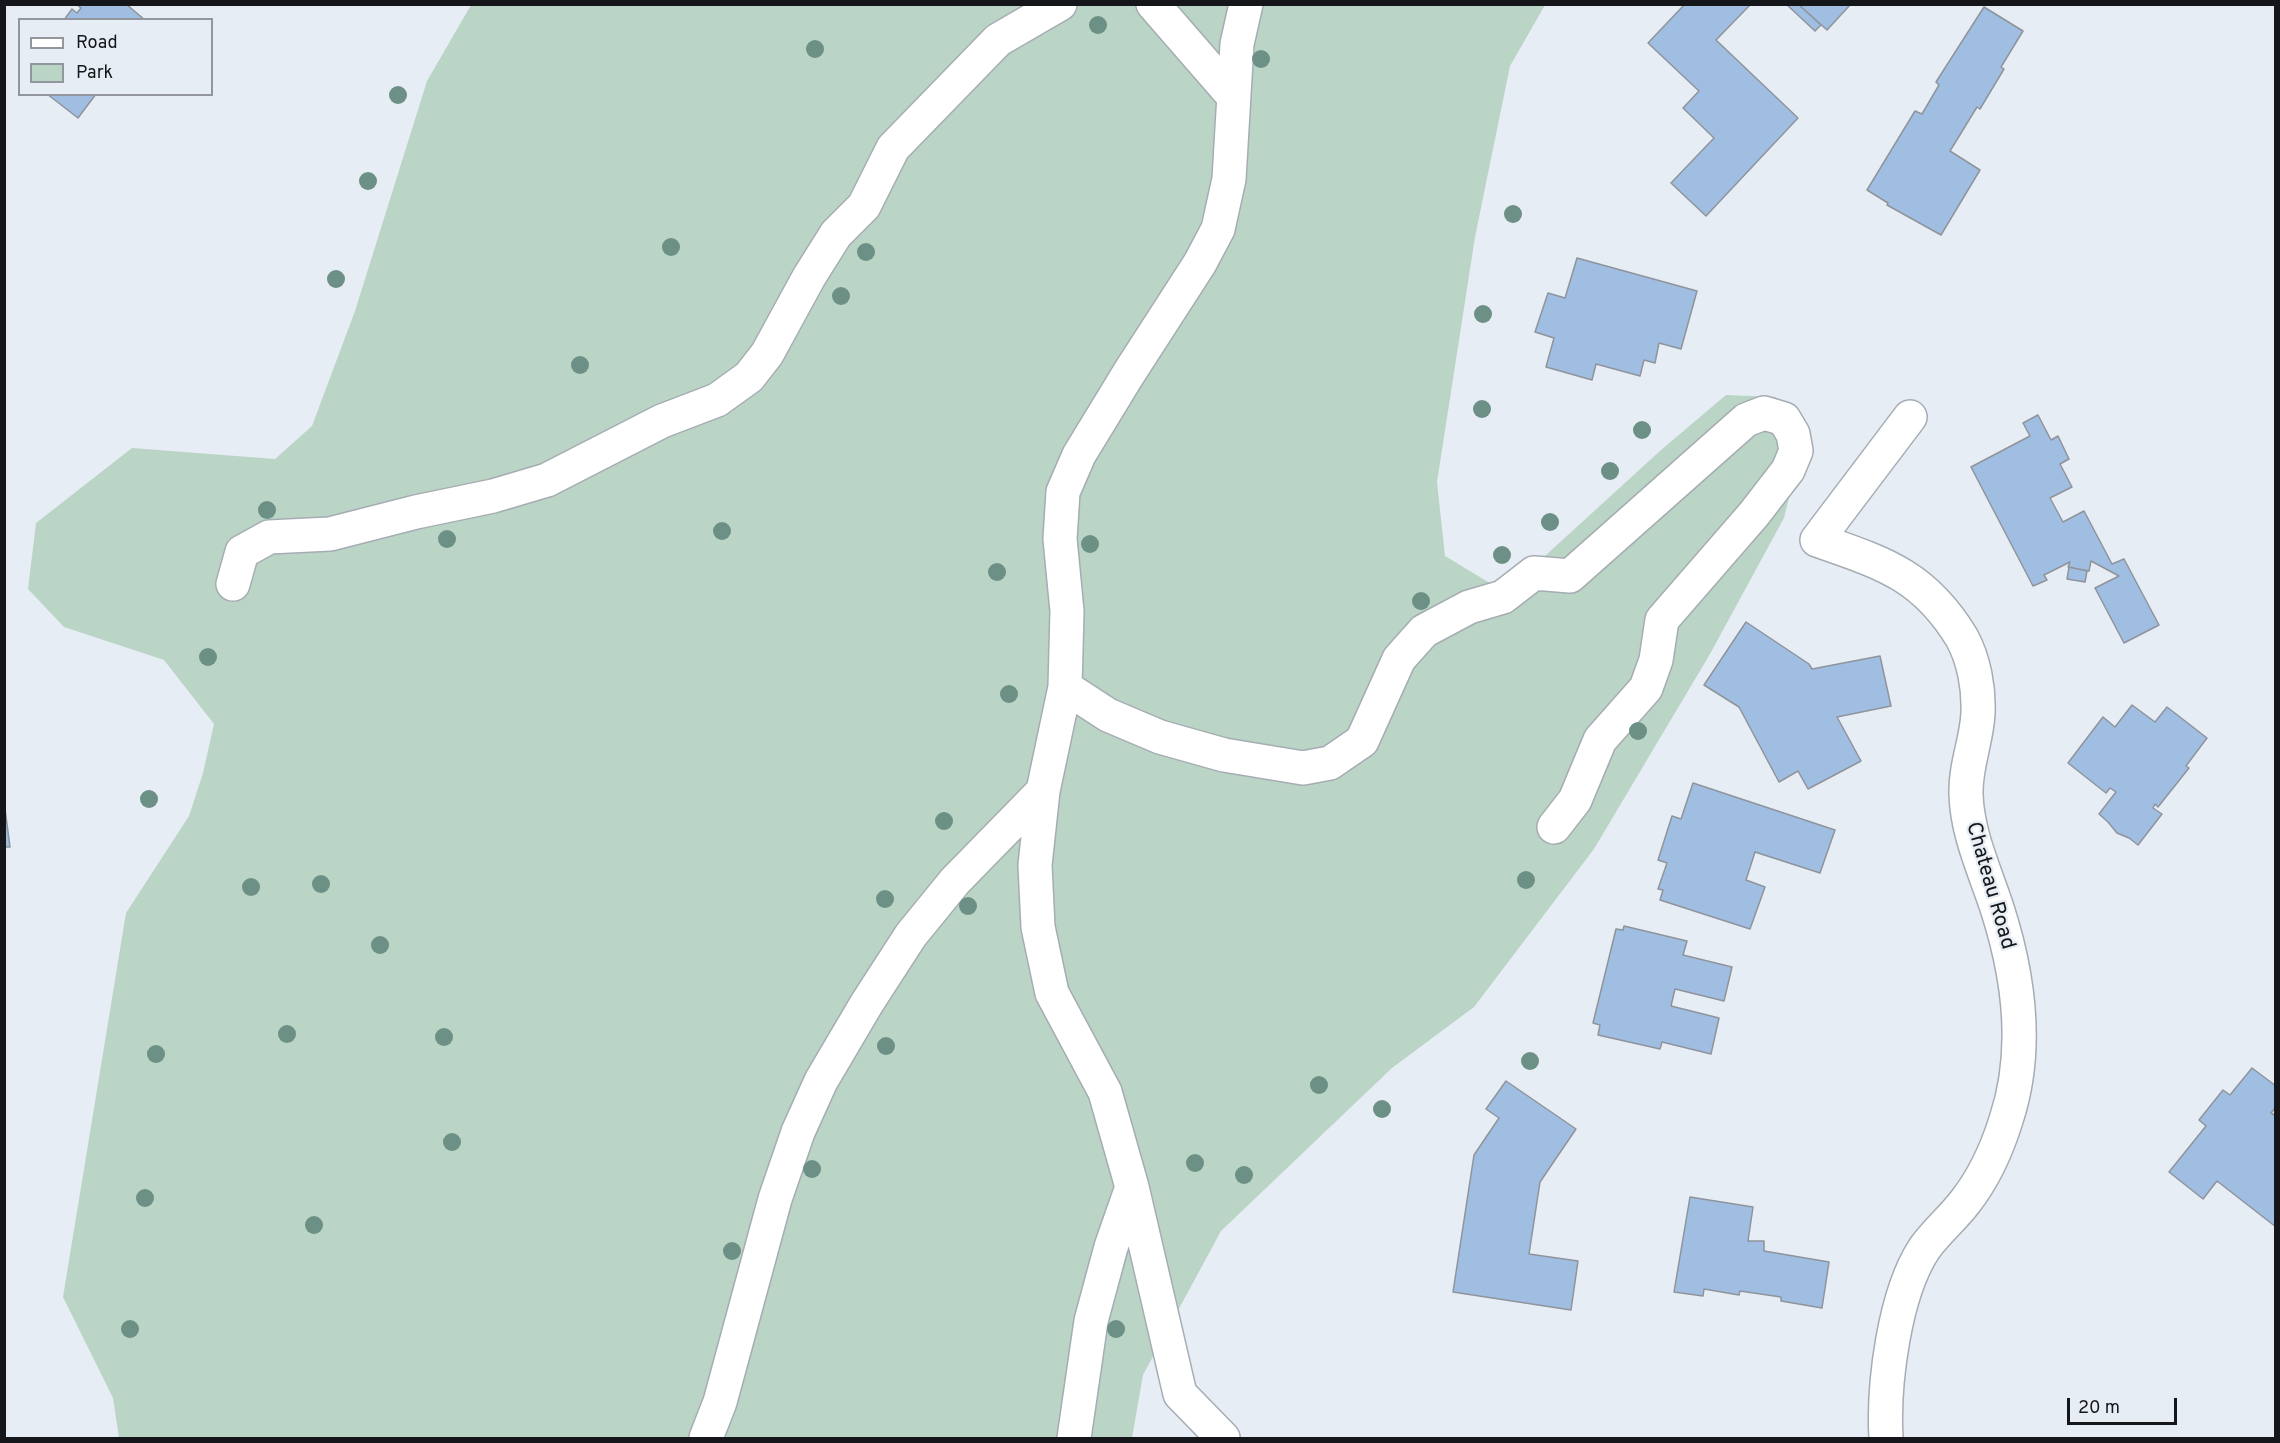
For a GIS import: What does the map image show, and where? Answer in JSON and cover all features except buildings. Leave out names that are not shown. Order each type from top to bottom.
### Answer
[{"type":"street","points":[[233,584],[242,552],[269,537],[330,534],[416,512],[493,496],[547,480],[662,422],[717,400],[749,377],[767,354],[809,277],[836,234],[864,206],[893,148],[998,40],[1060,4]]},
{"type":"street","points":[[1153,4],[1233,96]]},
{"type":"street","points":[[1223,1438],[1180,1394],[1132,1187],[1106,1092],[1052,993],[1038,927],[1035,865],[1043,791],[1065,687],[1067,611],[1060,539],[1064,492],[1079,455],[1128,373],[1200,263],[1218,228],[1228,179],[1237,44],[1246,4]]},
{"type":"street","points":[[1065,687],[1108,715],[1160,737],[1224,755],[1303,768],[1330,763],[1362,741],[1399,658],[1424,631],[1469,607],[1503,597],[1534,573],[1569,576],[1746,420],[1764,413],[1784,419],[1793,434],[1796,451],[1788,470],[1747,523],[1662,620],[1656,660],[1646,688],[1600,740],[1575,800],[1554,827]]},
{"type":"street","name":"Chateau Road","points":[[1886,1438],[1885,1416],[1890,1351],[1909,1278],[1925,1249],[1965,1202],[1988,1164],[2007,1120],[2018,1073],[2020,1032],[2016,987],[1998,911],[1970,829],[1966,793],[1978,714],[1976,675],[1964,642],[1944,611],[1918,585],[1883,563],[1817,540],[1910,417]]},
{"type":"street","points":[[706,1438],[720,1402],[775,1200],[798,1132],[821,1081],[911,935],[956,881],[1043,791]]},
{"type":"street","points":[[1074,1438],[1091,1321],[1111,1247],[1132,1187]]},
{"type":"green space","points":[[471,5],[1545,5],[1510,66],[1475,237],[1437,482],[1445,556],[1498,588],[1546,555],[1661,450],[1726,395],[1776,397],[1803,441],[1784,518],[1710,654],[1594,849],[1474,1007],[1392,1068],[1221,1231],[1143,1375],[1132,1438],[119,1438],[113,1398],[63,1297],[126,913],[189,816],[203,773],[214,724],[164,660],[64,627],[28,589],[36,523],[132,448],[275,459],[312,426],[355,311],[427,81]]}]
